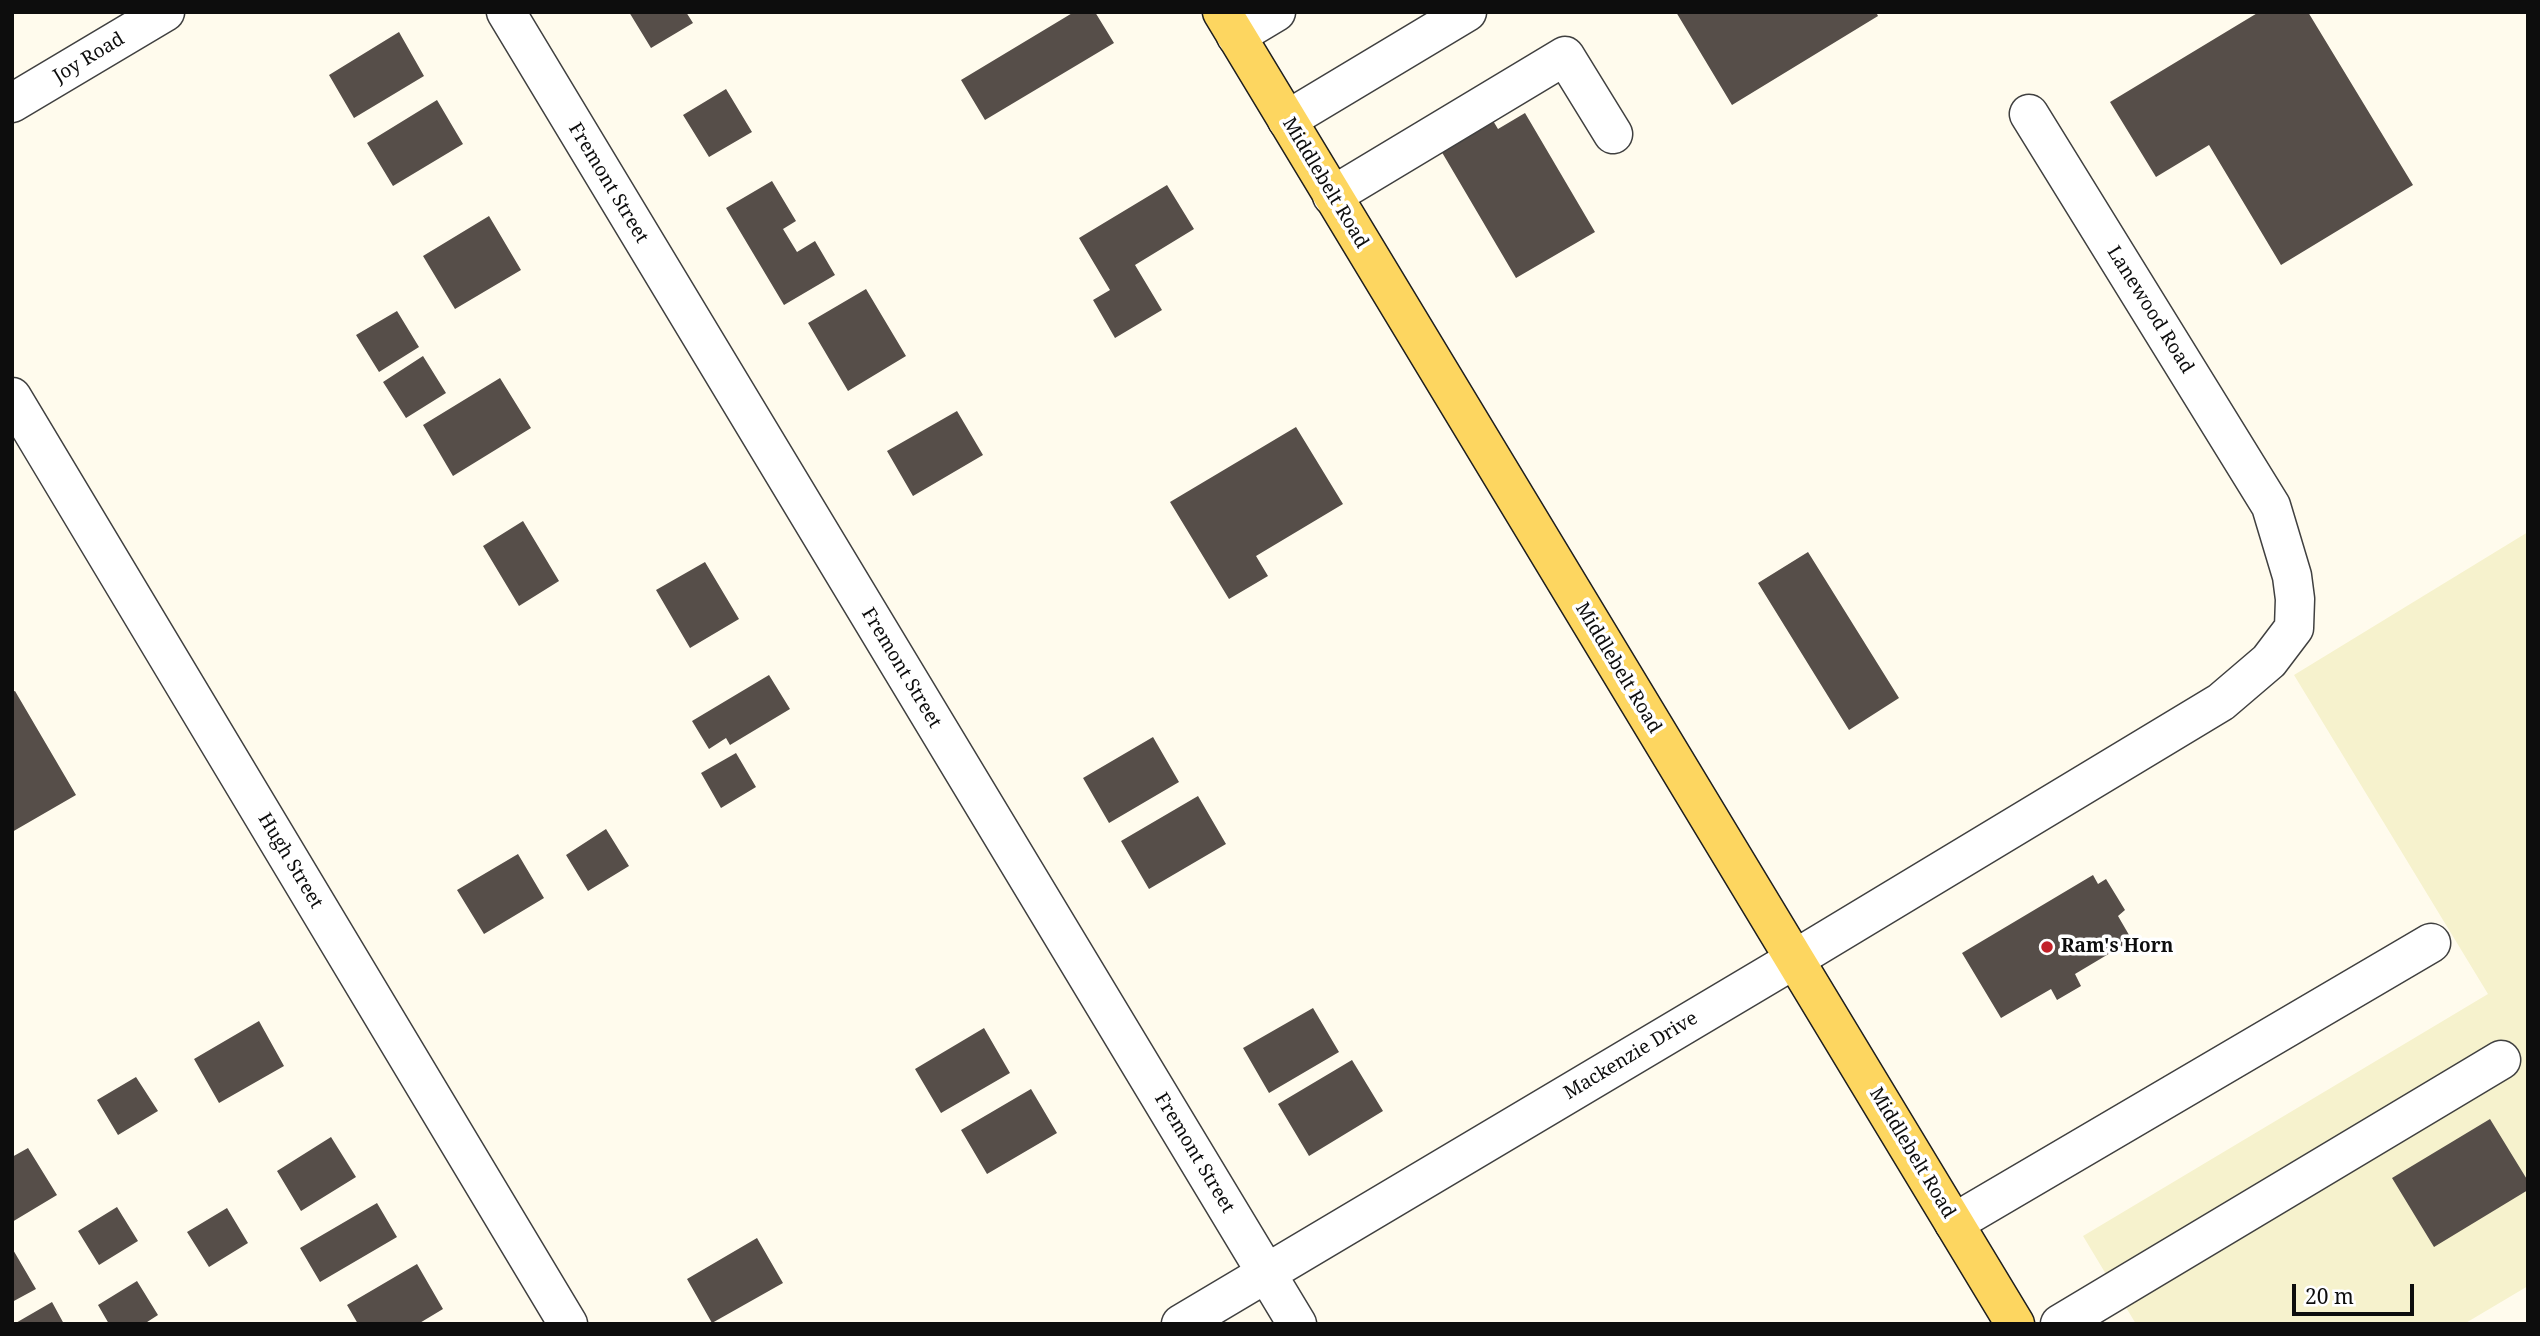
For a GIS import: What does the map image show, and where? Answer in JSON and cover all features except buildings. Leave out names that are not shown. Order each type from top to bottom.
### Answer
[{"type":"main road","name":"Middlebelt Road","points":[[1229,24],[2015,1324]]},
{"type":"street","name":"Joy Road","points":[[12,103],[165,12]]},
{"type":"street","name":"Fremont Street","points":[[506,12],[1297,1324]]},
{"type":"street","points":[[1229,24],[1276,12]]},
{"type":"street","points":[[1287,120],[1467,12]]},
{"type":"street","points":[[1332,196],[1565,56],[1613,134]]},
{"type":"street","name":"Lanewood Road","points":[[2029,114],[2271,506],[2292,576],[2295,599],[2294,628],[2269,661],[2221,702],[2080,787]]},
{"type":"street","name":"Hugh Street","points":[[12,397],[568,1324]]},
{"type":"street","name":"Mackenzie Drive","points":[[1181,1324],[2080,787]]},
{"type":"street","points":[[1954,1223],[2431,943]]},
{"type":"street","points":[[2060,1324],[2501,1060]]},
{"type":"shaded area","points":[[2528,532],[2528,1286],[2464,1324],[2136,1324],[2083,1236],[2488,994],[2294,675]]},
{"type":"place","name":"Ram's Horn","points":[[2047,947]]}]
